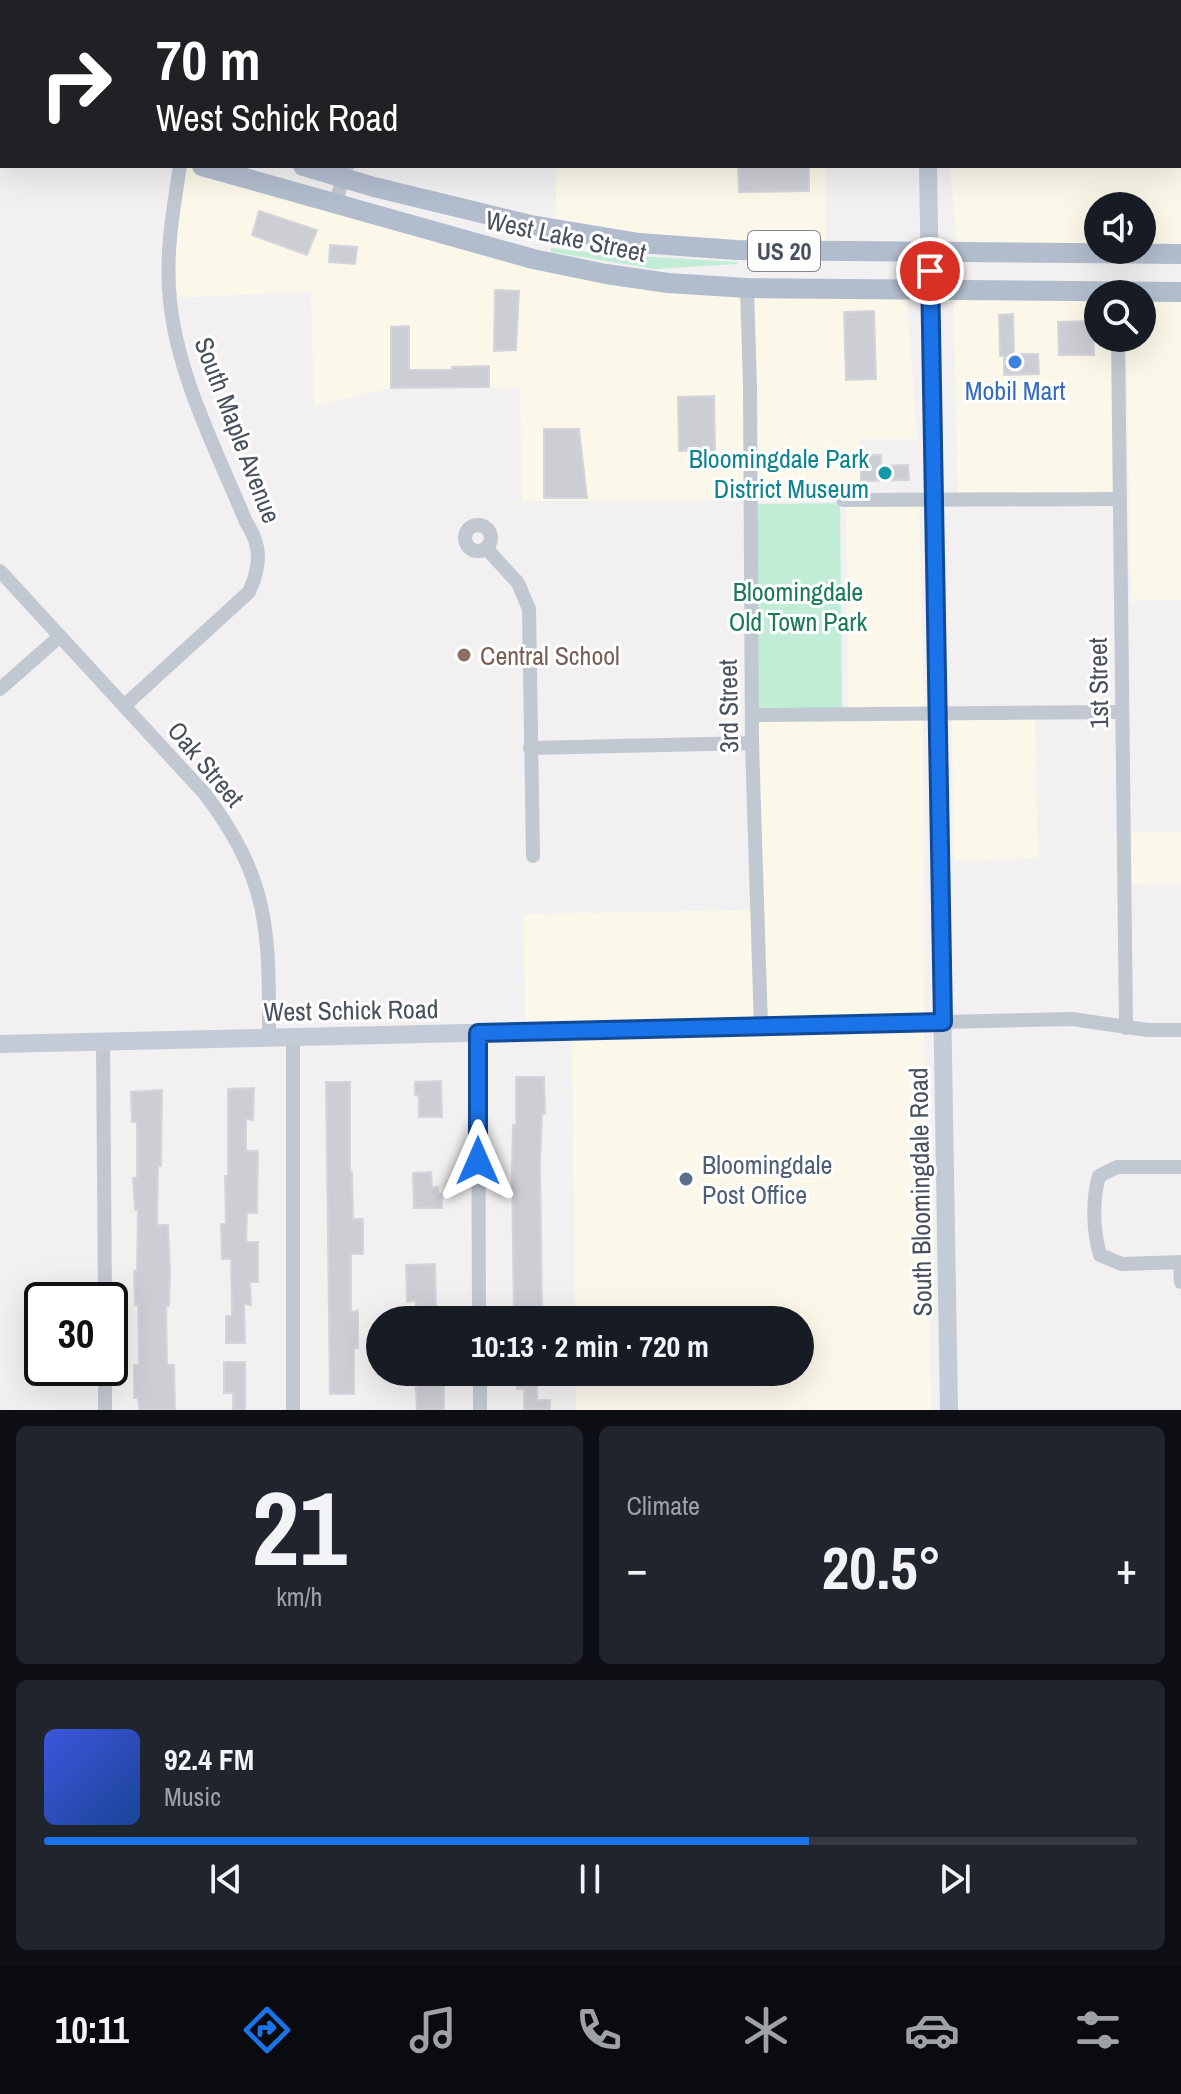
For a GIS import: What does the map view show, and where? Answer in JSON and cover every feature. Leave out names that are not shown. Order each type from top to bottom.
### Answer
[{"type":"main road","name":"West Lake Street","points":[[209,168],[533,259],[606,274],[708,287],[930,289]]},
{"type":"main road","name":"West Lake Street","points":[[317,168],[345,172],[531,225],[639,243],[736,250],[930,253]]},
{"type":"main road","name":"South Bloomingdale Road","points":[[928,168],[949,1410]]},
{"type":"main road","name":"US 20","points":[[930,253],[1181,254]]},
{"type":"main road","name":"US 20","points":[[930,289],[1084,292]]},
{"type":"main road","name":"US 20","points":[[1156,292],[1181,292]]},
{"type":"main road","name":"West Schick Road","points":[[0,1044],[943,1022]]},
{"type":"street","name":"South Maple Avenue","points":[[124,706],[249,592],[258,568],[257,544],[193,392],[175,332],[168,263],[180,168]]},
{"type":"street","points":[[335,204],[345,172]]},
{"type":"street","name":"3rd Street","points":[[747,288],[752,743],[761,1027]]},
{"type":"street","name":"1st Street","points":[[1118,352],[1126,1028]]},
{"type":"street","points":[[843,500],[1120,499]]},
{"type":"street","points":[[486,548],[518,583],[529,609],[533,856]]},
{"type":"street","name":"Oak Street","points":[[0,571],[205,794],[225,821],[244,854],[257,886],[266,923],[269,1038]]},
{"type":"street","points":[[0,689],[59,637]]},
{"type":"street","points":[[752,715],[1122,712]]},
{"type":"street","points":[[530,748],[752,743]]},
{"type":"street","points":[[943,1022],[1072,1019],[1126,1028],[1181,1030]]},
{"type":"street","points":[[478,1033],[479,1306]]},
{"type":"street","points":[[293,1038],[293,1410]]},
{"type":"street","points":[[103,1042],[105,1282]]},
{"type":"street","points":[[1181,1167],[1117,1167],[1099,1176],[1094,1194],[1096,1240],[1100,1255],[1122,1264],[1181,1262],[1181,1282]]},
{"type":"street","points":[[105,1386],[105,1410]]},
{"type":"street","points":[[480,1386],[480,1410]]},
{"type":"shaded area","points":[[184,168],[191,168],[452,242],[747,285],[746,500],[522,501],[520,388],[386,389],[314,406],[311,291],[174,298],[171,263]]},
{"type":"shaded area","points":[[557,168],[826,168],[826,245],[640,240],[555,222]]},
{"type":"shaded area","points":[[950,168],[1181,168],[1181,251],[1156,250],[1156,192],[1084,192],[1084,250],[957,248]]},
{"type":"shaded area","points":[[752,284],[906,288],[917,439],[860,439],[861,499],[752,499]]},
{"type":"shaded area","points":[[953,289],[1084,294],[1084,352],[1118,352],[1123,496],[958,495]]},
{"type":"shaded area","points":[[1181,290],[1181,599],[1131,601],[1126,352],[1156,352],[1156,293]]},
{"type":"shaded area","points":[[846,503],[919,503],[924,709],[848,710]]},
{"type":"shaded area","points":[[923,714],[925,1015],[525,1029],[524,914],[753,910],[755,717]]},
{"type":"shaded area","points":[[1035,716],[1038,858],[954,861],[952,718]]},
{"type":"shaded area","points":[[1181,832],[1181,883],[1130,884],[1130,833]]},
{"type":"shaded area","points":[[924,1026],[931,1410],[576,1410],[576,1386],[814,1386],[814,1306],[575,1306],[572,1035]]},
{"type":"green space","points":[[551,248],[737,264],[655,269],[551,252]]},
{"type":"green space","name":"Bloomingdale Old Town Park","points":[[840,503],[842,708],[756,710],[752,504]]},
{"type":"building","points":[[738,168],[809,168],[809,191],[739,192]]},
{"type":"building","points":[[259,211],[317,230],[307,255],[252,235]]},
{"type":"building","points":[[330,245],[357,247],[355,264],[329,262]]},
{"type":"building","points":[[495,290],[519,291],[516,350],[494,351]]},
{"type":"building","points":[[874,311],[876,379],[846,380],[844,312]]},
{"type":"building","points":[[1013,314],[1014,354],[1038,354],[1039,374],[1004,375],[1004,356],[1000,356],[999,315]]},
{"type":"building","points":[[1084,321],[1084,352],[1094,352],[1094,355],[1059,355],[1058,322]]},
{"type":"building","points":[[409,326],[409,370],[489,366],[489,387],[391,388],[391,327]]},
{"type":"building","points":[[714,396],[715,451],[679,451],[678,397]]},
{"type":"building","points":[[544,429],[579,429],[587,498],[544,498]]},
{"type":"building","name":"Bloomingdale Park District Museum","points":[[861,455],[881,455],[881,466],[908,465],[909,480],[861,481]]},
{"type":"building","points":[[516,1077],[544,1077],[545,1114],[542,1114],[540,1161],[542,1306],[514,1306],[512,1168],[513,1125],[516,1125]]},
{"type":"building","points":[[441,1081],[442,1117],[419,1117],[415,1082]]},
{"type":"building","points":[[326,1082],[350,1082],[353,1219],[363,1219],[363,1254],[351,1254],[351,1312],[358,1311],[354,1394],[330,1394]]},
{"type":"building","points":[[254,1088],[253,1120],[246,1119],[246,1151],[258,1151],[257,1213],[247,1213],[246,1242],[258,1242],[258,1282],[250,1282],[251,1305],[244,1304],[245,1343],[226,1343],[226,1316],[232,1316],[231,1259],[222,1259],[221,1224],[226,1224],[228,1089]]},
{"type":"building","points":[[162,1090],[157,1225],[168,1225],[167,1365],[174,1365],[175,1410],[139,1410],[138,1398],[134,1398],[134,1365],[139,1365],[134,1271],[137,1271],[138,1210],[135,1210],[133,1178],[137,1178],[137,1122],[132,1122],[131,1092]]},
{"type":"building","points":[[431,1172],[432,1187],[438,1187],[438,1194],[442,1194],[442,1208],[414,1208],[413,1173]]},
{"type":"building","points":[[435,1264],[436,1306],[416,1306],[416,1301],[407,1302],[406,1265]]},
{"type":"building","points":[[224,1362],[245,1362],[245,1410],[233,1410],[233,1393],[224,1393]]},
{"type":"building","points":[[416,1386],[444,1386],[444,1410],[417,1410]]},
{"type":"building","points":[[517,1386],[537,1386],[537,1400],[550,1400],[550,1410],[524,1410],[524,1389],[517,1389]]},
{"type":"place","name":"Mobil Mart","points":[[1015,362]]},
{"type":"place","name":"Bloomingdale Park District Museum","points":[[885,473]]},
{"type":"place","name":"Central School","points":[[464,655]]},
{"type":"place","name":"Bloomingdale Post Office","points":[[686,1179]]},
{"type":"route","points":[[478,1161],[478,1033],[943,1022],[930,271]]}]
